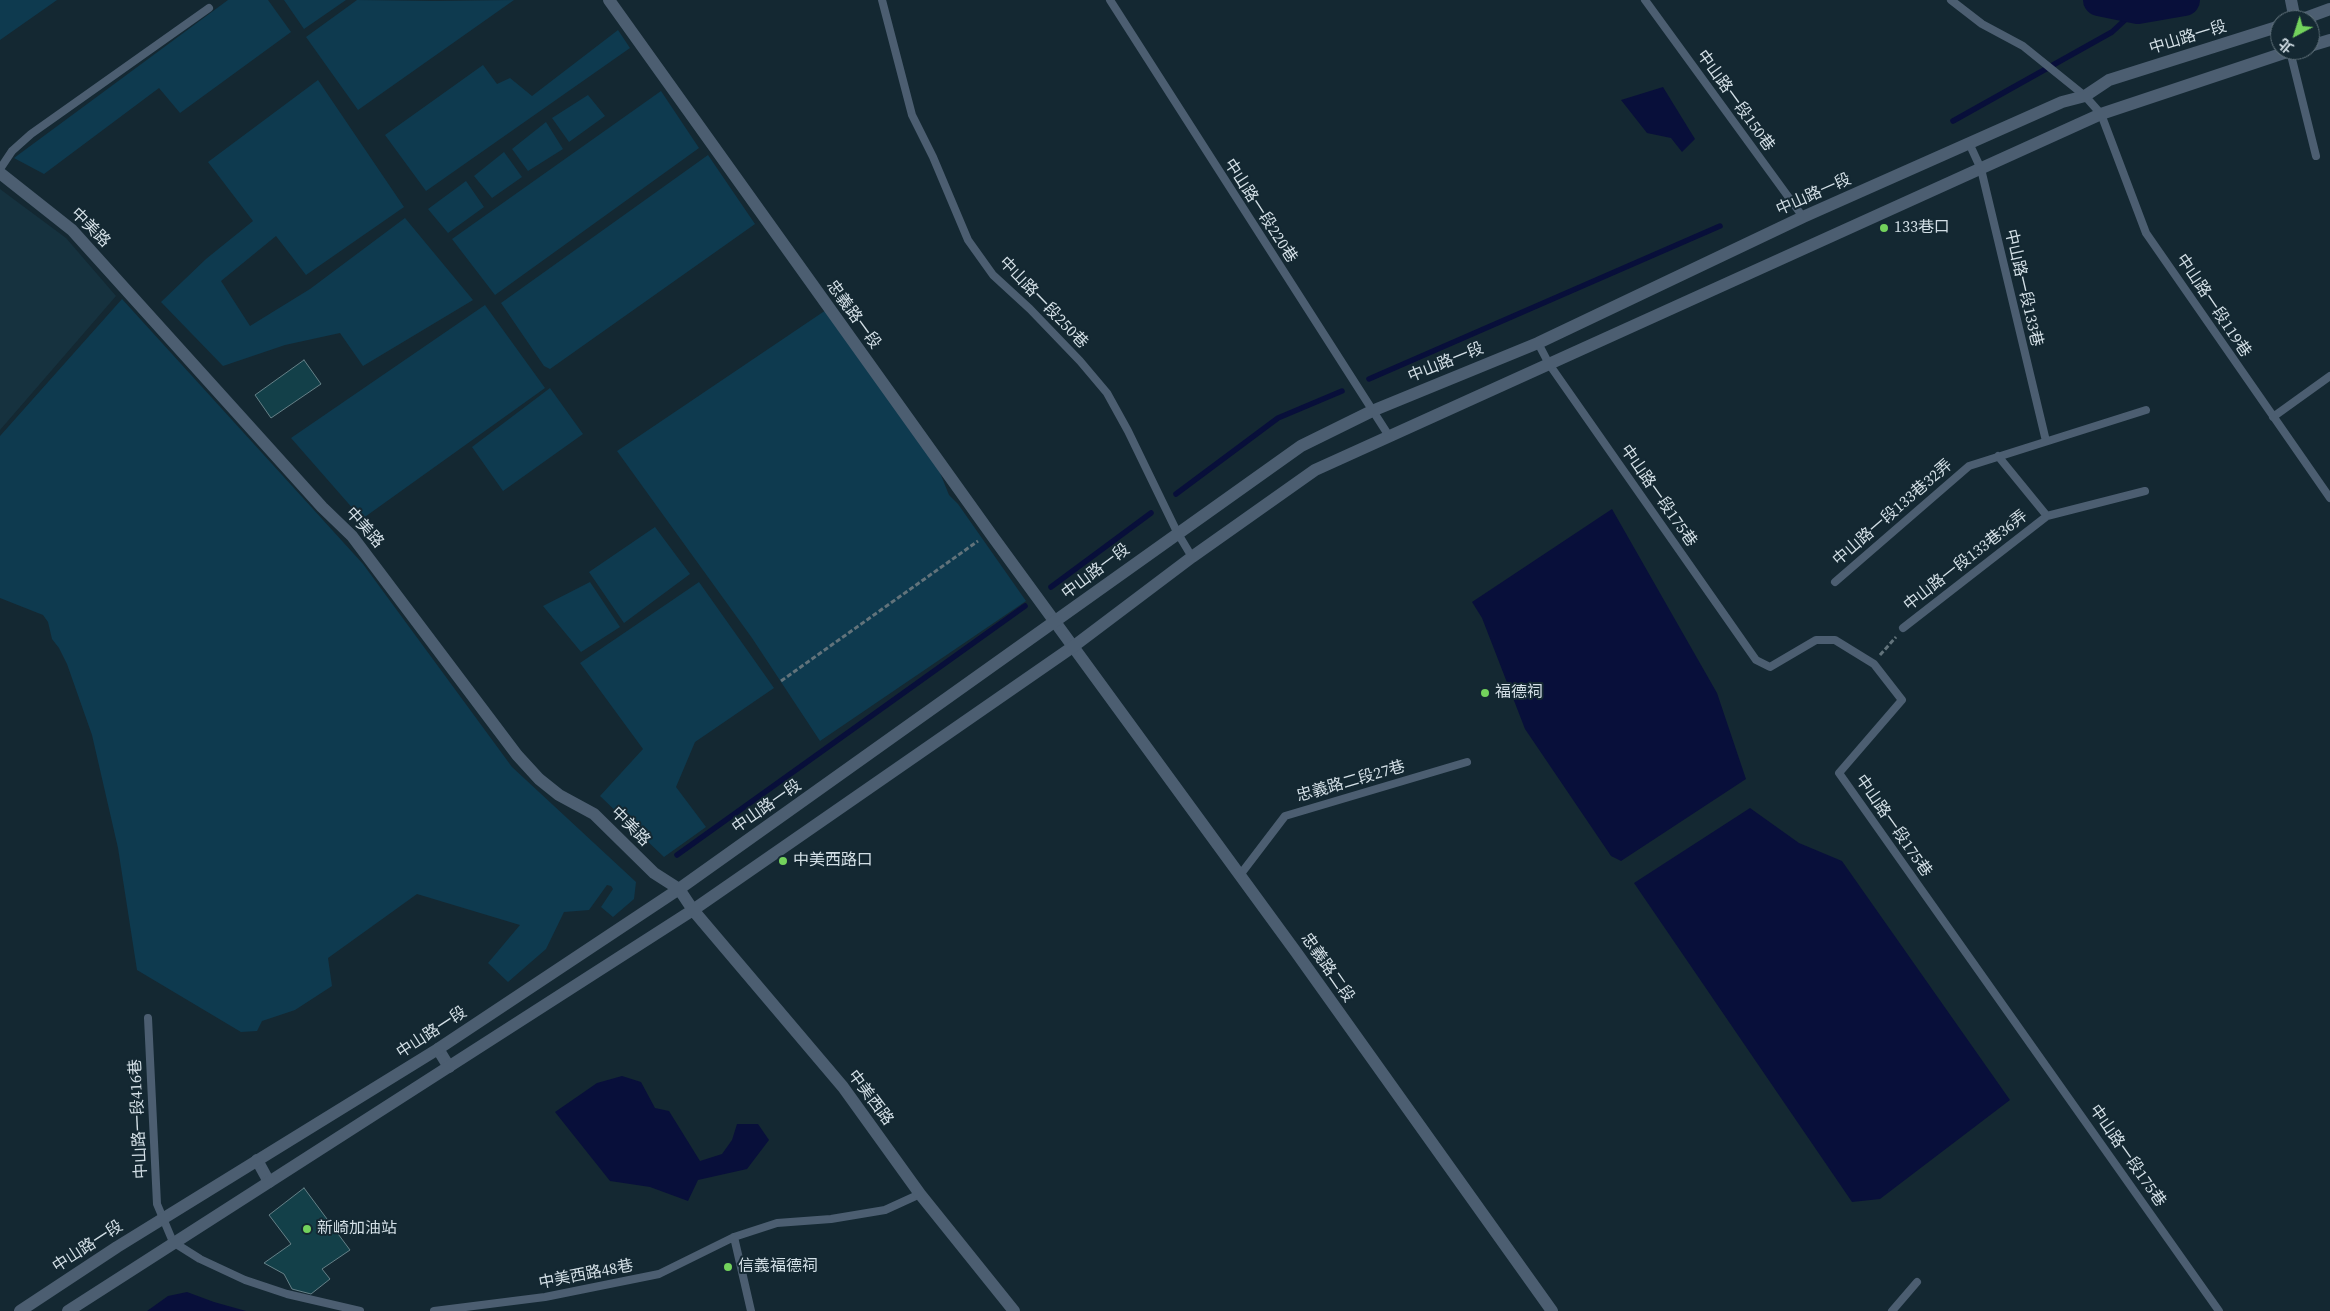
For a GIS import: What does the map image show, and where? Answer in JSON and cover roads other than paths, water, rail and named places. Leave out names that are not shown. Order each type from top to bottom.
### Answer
[{"type":"street","name":"忠義路一段","points":[[609,0],[993,537],[1074,646]]},
{"type":"street","name":"中山路一段","points":[[20,1311],[162,1219],[438,1049],[679,889],[1057,622],[1177,532],[1301,446],[1372,411],[1538,343],[1803,217],[2062,102],[2085,96],[2109,80],[2270,29]]},
{"type":"street","points":[[68,1311],[693,910],[1074,646],[1192,557],[1315,470],[2101,114],[2270,57]]},
{"type":"street","name":"中美路","points":[[0,173],[72,230],[322,508],[352,536],[517,756],[539,779],[559,795],[594,814],[654,873],[679,889],[693,910]]},
{"type":"street","name":"忠義路二段","points":[[1074,646],[1552,1311]]},
{"type":"street","name":"中美西路","points":[[693,910],[843,1087],[920,1194],[1014,1311]]},
{"type":"street","points":[[438,1049],[448,1067]]},
{"type":"street","points":[[257,1160],[269,1182]]},
{"type":"lane","name":"中山路一段250巷","points":[[882,0],[912,115],[933,157],[968,240],[993,275],[1061,341],[1107,393],[1140,453],[1177,532],[1192,557]]},
{"type":"lane","name":"中山路一段220巷","points":[[1110,0],[1389,436]]},
{"type":"lane","name":"中山路一段150巷","points":[[1645,0],[1803,217]]},
{"type":"lane","points":[[1951,0],[1982,24],[2023,46],[2085,96],[2101,114]]},
{"type":"lane","points":[[0,169],[12,152],[31,134],[209,8]]},
{"type":"lane","points":[[2294,60],[2316,156]]},
{"type":"lane","name":"中山路一段119巷","points":[[2101,114],[2146,233],[2330,498]]},
{"type":"lane","name":"中山路一段133巷","points":[[1968,144],[1981,169],[2046,441]]},
{"type":"lane","name":"中山路一段175巷","points":[[1538,343],[1549,364],[1756,660],[1770,667],[1816,640],[1835,640],[1874,664],[1902,700],[1839,773],[2219,1311]]},
{"type":"lane","points":[[2272,417],[2330,376]]},
{"type":"lane","name":"中山路一段133巷32弄","points":[[1835,582],[1969,466],[2146,410]]},
{"type":"lane","points":[[1998,456],[2046,516],[2144,491]]},
{"type":"lane","name":"中山路一段133巷36弄","points":[[1903,628],[2046,516]]},
{"type":"lane","name":"忠義路二段27巷","points":[[1240,875],[1285,816],[1467,762]]},
{"type":"lane","name":"中山路一段416巷","points":[[148,1018],[157,1204],[162,1219]]},
{"type":"lane","name":"中美西路48巷","points":[[434,1311],[545,1297],[659,1274],[734,1237],[777,1223],[832,1219],[885,1210],[920,1194]]},
{"type":"lane","points":[[162,1219],[173,1242],[200,1259],[244,1280],[287,1294],[360,1311]]},
{"type":"lane","points":[[734,1237],[751,1311]]},
{"type":"lane","points":[[1892,1311],[1917,1282]]},
{"type":"waterway","points":[[2099,0],[2138,8],[2184,0]]},
{"type":"waterway","points":[[1953,121],[2112,32],[2138,8]]},
{"type":"waterway","points":[[1369,379],[1720,226]]},
{"type":"waterway","points":[[1176,494],[1278,418],[1342,391]]},
{"type":"waterway","points":[[1051,587],[1151,513]]},
{"type":"waterway","points":[[677,855],[1025,606]]},
{"type":"place","name":"133巷口","points":[[1884,228]]},
{"type":"place","name":"福德祠","points":[[1485,693]]},
{"type":"place","name":"中美西路口","points":[[783,861]]},
{"type":"place","name":"新崎加油站","points":[[307,1229]]},
{"type":"place","name":"信義福德祠","points":[[728,1267]]}]
